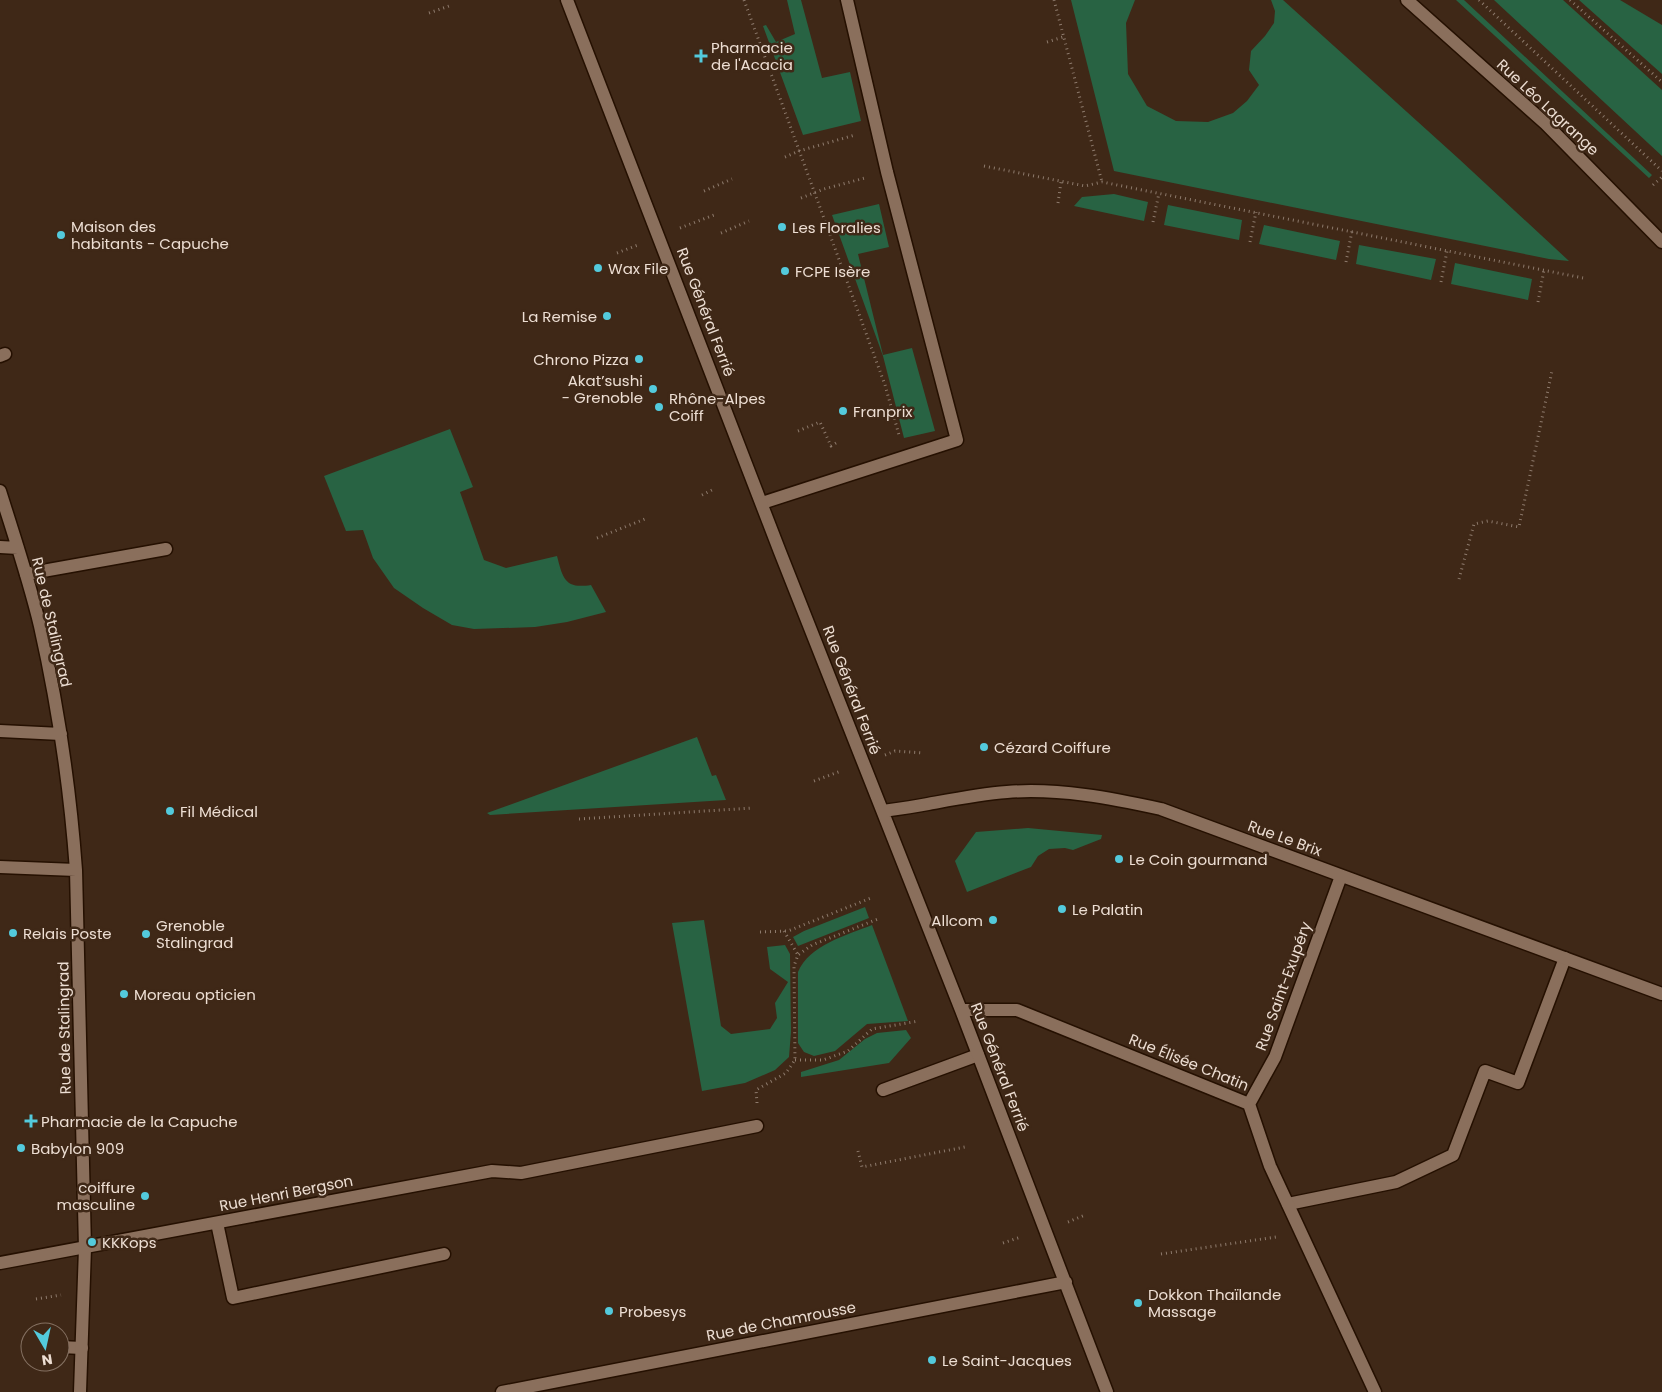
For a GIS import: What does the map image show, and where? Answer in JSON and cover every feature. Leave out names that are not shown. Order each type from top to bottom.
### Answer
[{"type":"street","name":"Rue Général Ferrié","points":[[567,0],[961,1010],[1107,1392]]},
{"type":"street","points":[[762,503],[957,440],[890,182],[847,0]]},
{"type":"street","name":"Rue Léo Lagrange","points":[[1408,0],[1546,124],[1662,242]]},
{"type":"street","name":"Rue de Stalingrad","points":[[0,491],[40,626],[61,734],[73,820],[76,870],[85,1248],[80,1392]]},
{"type":"street","name":"Rue de Stalingrad","points":[[0,548],[18,548]]},
{"type":"street","points":[[26,574],[166,549]]},
{"type":"street","points":[[0,731],[61,734]]},
{"type":"street","name":"Rue Le Brix","points":[[883,811],[964,796],[1008,792],[1063,792],[1111,798],[1162,809],[1662,994]]},
{"type":"street","points":[[0,867],[76,870]]},
{"type":"street","name":"Rue Saint-Exupéry","points":[[1249,1104],[1276,1057],[1341,876]]},
{"type":"street","points":[[1288,1204],[1396,1182],[1453,1155],[1486,1071],[1518,1083],[1565,958]]},
{"type":"street","name":"Rue Élisée Chatin","points":[[961,1010],[1017,1010],[1249,1104],[1270,1166],[1375,1392]]},
{"type":"street","points":[[884,1090],[978,1054]]},
{"type":"street","name":"Rue Henri Bergson","points":[[0,1264],[492,1171],[521,1173],[757,1126]]},
{"type":"street","points":[[217,1223],[233,1298],[444,1254]]},
{"type":"street","name":"Rue de Chamrousse","points":[[502,1392],[1066,1282]]},
{"type":"street","points":[[70,1347],[82,1348]]},
{"type":"path","points":[[744,0],[885,385],[905,457]]},
{"type":"path","points":[[1054,0],[1102,182]]},
{"type":"path","points":[[1479,0],[1662,172]]},
{"type":"path","points":[[1570,0],[1662,82]]},
{"type":"path","points":[[429,12],[452,5]]},
{"type":"path","points":[[1047,42],[1063,38]]},
{"type":"path","points":[[785,157],[799,150],[833,141]]},
{"type":"path","points":[[984,166],[1085,186],[1102,182],[1583,278]]},
{"type":"path","points":[[1653,185],[1662,177]]},
{"type":"path","points":[[704,192],[732,180]]},
{"type":"path","points":[[1058,203],[1061,182]]},
{"type":"path","points":[[801,198],[841,184]]},
{"type":"path","points":[[1153,222],[1159,193]]},
{"type":"path","points":[[1250,242],[1256,212]]},
{"type":"path","points":[[721,233],[749,221]]},
{"type":"path","points":[[1346,262],[1352,231]]},
{"type":"path","points":[[1441,282],[1447,251]]},
{"type":"path","points":[[1538,302],[1544,270]]},
{"type":"path","points":[[1459,579],[1474,524],[1488,521],[1519,527],[1552,371]]},
{"type":"path","points":[[798,431],[820,422],[831,446],[836,443]]},
{"type":"path","points":[[702,495],[712,490]]},
{"type":"path","points":[[597,538],[645,519]]},
{"type":"path","points":[[863,762],[895,751],[923,753]]},
{"type":"path","points":[[579,819],[753,808]]},
{"type":"path","points":[[760,932],[784,931],[870,898]]},
{"type":"path","points":[[757,1126],[756,1090],[786,1073],[795,1060],[794,966],[798,955],[812,944],[878,919]]},
{"type":"path","points":[[784,931],[798,955]]},
{"type":"path","points":[[795,1060],[823,1060],[848,1051],[872,1029],[919,1021]]},
{"type":"path","points":[[858,1151],[862,1167],[965,1148]]},
{"type":"path","points":[[1161,1254],[1302,1233]]},
{"type":"green space","points":[[787,0],[801,0],[822,78],[850,72],[861,121],[803,135],[763,26],[766,25],[776,42],[795,34]]},
{"type":"green space","points":[[1071,0],[1135,0],[1126,23],[1128,74],[1147,106],[1176,121],[1208,122],[1233,113],[1247,101],[1259,85],[1249,70],[1251,51],[1274,23],[1275,11],[1271,0],[1283,0],[1569,261],[1549,259],[1114,171]]},
{"type":"green space","points":[[1456,0],[1464,0],[1652,175],[1649,178]]},
{"type":"green space","points":[[1494,0],[1563,0],[1662,90],[1662,156]]},
{"type":"green space","points":[[1579,0],[1620,0],[1662,25],[1662,74]]},
{"type":"green space","points":[[1114,194],[1148,202],[1144,221],[1074,206],[1082,197]]},
{"type":"green space","points":[[879,204],[889,247],[858,254],[883,355],[912,348],[935,431],[904,438],[883,356],[832,215]]},
{"type":"green space","points":[[1168,205],[1242,220],[1239,240],[1164,225]]},
{"type":"green space","points":[[1264,225],[1340,241],[1336,260],[1259,244]]},
{"type":"green space","points":[[1359,245],[1436,259],[1431,280],[1356,264]]},
{"type":"green space","points":[[1455,263],[1532,279],[1528,300],[1451,284]]},
{"type":"green space","points":[[450,429],[473,487],[460,492],[484,560],[506,568],[557,556],[566,581],[570,584],[582,586],[591,585],[606,612],[567,622],[535,627],[474,629],[452,625],[394,588],[373,558],[363,530],[346,531],[324,476]]},
{"type":"green space","points":[[697,737],[712,776],[716,775],[726,800],[490,815],[487,813]]},
{"type":"green space","points":[[1028,828],[1102,835],[1101,839],[1073,850],[1065,848],[1049,849],[1038,856],[1031,867],[967,892],[955,861],[976,832]]},
{"type":"green space","points":[[865,907],[869,918],[798,946],[793,937],[804,931]]},
{"type":"green space","points":[[704,920],[721,1026],[731,1034],[770,1029],[777,1018],[775,1003],[788,982],[770,969],[767,947],[785,945],[790,954],[791,1032],[789,1057],[775,1070],[745,1083],[702,1091],[672,923]]},
{"type":"green space","points":[[872,925],[908,1021],[867,1024],[835,1051],[814,1056],[804,1052],[798,1043],[798,972],[803,963],[820,948],[840,937]]},
{"type":"green space","points":[[906,1030],[911,1038],[889,1063],[801,1077],[801,1072],[839,1060],[865,1039],[877,1033]]},
{"type":"place","name":"Pharmacie de l'Acacia","points":[[701,56]]},
{"type":"place","name":"Les Floralies","points":[[782,227]]},
{"type":"place","name":"Maison des habitants - Capuche","points":[[61,235]]},
{"type":"place","name":"Wax File","points":[[598,268]]},
{"type":"place","name":"FCPE Isère","points":[[785,271]]},
{"type":"place","name":"La Remise","points":[[607,316]]},
{"type":"place","name":"Chrono Pizza","points":[[639,359]]},
{"type":"place","name":"Akat’sushi - Grenoble","points":[[653,389]]},
{"type":"place","name":"Rhône-Alpes Coiff","points":[[659,407]]},
{"type":"place","name":"Franprix","points":[[843,411]]},
{"type":"place","name":"Cézard Coiffure","points":[[984,747]]},
{"type":"place","name":"Fil Médical","points":[[170,811]]},
{"type":"place","name":"Le Coin gourmand","points":[[1119,859]]},
{"type":"place","name":"Le Palatin","points":[[1062,909]]},
{"type":"place","name":"Allcom","points":[[993,920]]},
{"type":"place","name":"Relais Poste","points":[[13,933]]},
{"type":"place","name":"Grenoble Stalingrad","points":[[146,934]]},
{"type":"place","name":"Moreau opticien","points":[[124,994]]},
{"type":"place","name":"Pharmacie de la Capuche","points":[[31,1121]]},
{"type":"place","name":"Babylon 909","points":[[21,1148]]},
{"type":"place","name":"coiffure masculine","points":[[145,1196]]},
{"type":"place","name":"KKKops","points":[[92,1242]]},
{"type":"place","name":"Dokkon Thaïlande Massage","points":[[1138,1303]]},
{"type":"place","name":"Probesys","points":[[609,1311]]},
{"type":"place","name":"Le Saint-Jacques","points":[[932,1360]]}]
